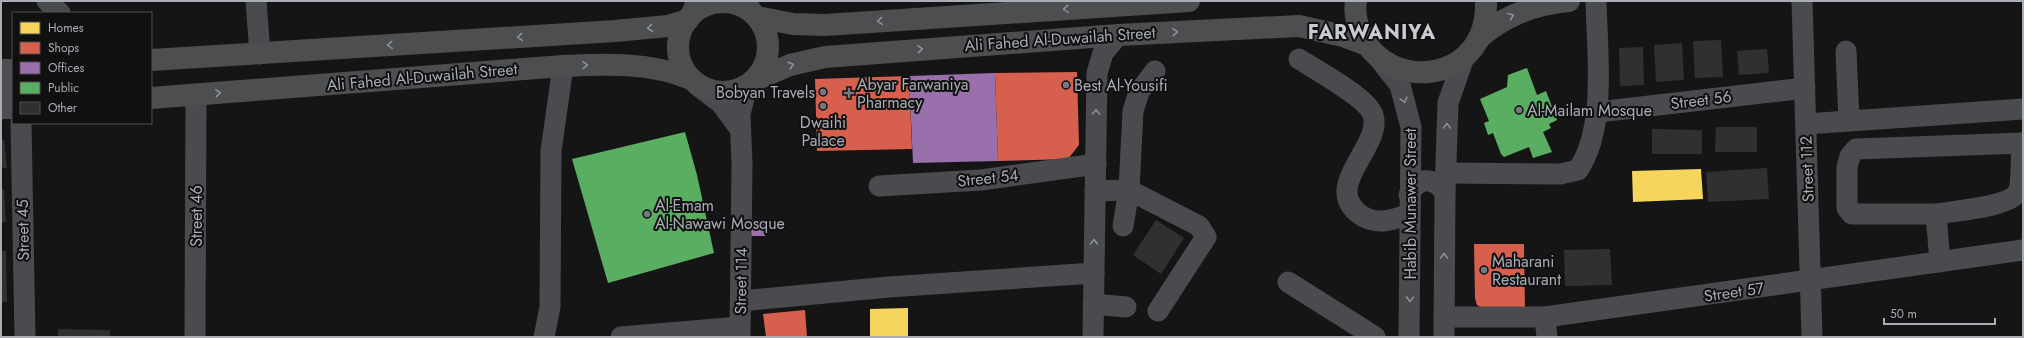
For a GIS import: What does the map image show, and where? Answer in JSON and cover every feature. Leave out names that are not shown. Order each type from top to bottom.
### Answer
[{"type":"main road","name":"Ali Fahed Al-Duwailah Street","points":[[752,10],[793,24],[825,25],[1189,1]]},
{"type":"main road","points":[[1356,1],[1355,8],[1358,28],[1372,51]]},
{"type":"main road","points":[[1479,38],[1486,20],[1486,1]]},
{"type":"main road","points":[[1479,38],[1494,24],[1508,16],[1547,3],[1569,1]]},
{"type":"main road","points":[[728,2],[752,10],[764,26],[768,37],[769,49],[767,60],[753,82],[738,90],[724,93],[710,91],[694,82],[683,69],[679,56],[678,43],[681,31],[692,12],[714,3],[728,2]]},
{"type":"main road","name":"Ali Fahed Al-Duwailah Street","points":[[157,63],[260,54],[615,31],[668,26],[692,12]]},
{"type":"main road","name":"Ali Fahed Al-Duwailah Street","points":[[753,82],[790,65],[825,57],[1118,34],[1299,26],[1343,36],[1372,51],[1397,68],[1420,73],[1436,72],[1451,66],[1464,57],[1479,38]]},
{"type":"main road","points":[[1,62],[12,62]]},
{"type":"main road","name":"Ali Fahed Al-Duwailah Street","points":[[152,98],[563,66],[614,64],[642,66],[679,74],[694,82]]},
{"type":"main road","points":[[1,70],[12,70]]},
{"type":"main road","points":[[1,90],[12,90]]},
{"type":"main road","points":[[1,108],[12,108]]},
{"type":"street","points":[[47,1],[59,12]]},
{"type":"street","points":[[256,1],[260,54]]},
{"type":"street","points":[[1299,59],[1365,102],[1374,116],[1373,128],[1368,142],[1349,178],[1349,198],[1355,211],[1365,219],[1380,222],[1390,221],[1409,205],[1413,187],[1421,182],[1430,181],[1439,184],[1445,182],[1560,174],[1578,170],[1586,160],[1593,139],[1598,112],[1596,1]]},
{"type":"street","name":"Street 112","points":[[1802,1],[1812,337]]},
{"type":"street","points":[[1093,337],[1097,72],[1103,53],[1118,34]]},
{"type":"street","name":"Habib Munawer Street","points":[[1372,51],[1400,85],[1411,127],[1409,205],[1409,337]]},
{"type":"street","points":[[1846,51],[1849,121]]},
{"type":"street","points":[[1444,327],[1445,182],[1448,103],[1464,57]]},
{"type":"street","points":[[544,337],[550,307],[551,151],[563,66]]},
{"type":"street","points":[[1123,226],[1129,190],[1133,111],[1139,92],[1155,71]]},
{"type":"street","points":[[694,82],[721,103],[740,129]]},
{"type":"street","name":"Street 114","points":[[740,332],[742,164],[740,114],[743,99],[753,82]]},
{"type":"street","name":"Street 56","points":[[1598,112],[1805,88]]},
{"type":"street","name":"Street 46","points":[[195,337],[196,95]]},
{"type":"street","points":[[1806,124],[2023,109]]},
{"type":"street","name":"Street 45","points":[[21,124],[24,337]]},
{"type":"street","points":[[2022,143],[2019,191],[2014,198],[1999,203],[1936,214],[1852,214],[1847,208],[1848,167],[1850,156],[1856,149],[2022,143]]},
{"type":"street","name":"Street 54","points":[[879,186],[981,180],[1096,164]]},
{"type":"street","points":[[1095,191],[1129,190],[1199,226],[1206,237],[1158,311]]},
{"type":"street","points":[[1936,214],[1940,262]]},
{"type":"street","name":"Street 57","points":[[1444,327],[1546,327],[1810,282],[2023,250]]},
{"type":"street","points":[[741,301],[888,288],[1094,273]]},
{"type":"street","points":[[1288,282],[1375,337]]},
{"type":"street","points":[[1094,304],[1126,307]]},
{"type":"street","points":[[621,337],[740,332]]},
{"type":"building: Homes","points":[[1701,169],[1703,199],[1633,202],[1632,171]]},
{"type":"building: Homes","points":[[908,308],[908,337],[870,337],[870,309]]},
{"type":"building: Shops","points":[[1077,72],[1079,145],[1068,159],[998,161],[995,73]]},
{"type":"building: Shops","points":[[909,76],[912,149],[817,151],[815,79]]},
{"type":"building: Shops","points":[[1474,244],[1524,244],[1525,309],[1485,310],[1477,305],[1475,298]]},
{"type":"building: Shops","points":[[805,310],[807,337],[766,337],[763,314]]},
{"type":"building: Offices","points":[[995,73],[998,161],[913,163],[909,76]]},
{"type":"building: Offices","points":[[750,220],[765,220],[765,236],[749,236]]},
{"type":"building: Public","name":"Al-Mailam Mosque","points":[[1527,68],[1537,95],[1546,91],[1557,120],[1549,124],[1551,128],[1543,132],[1552,152],[1533,158],[1529,147],[1504,157],[1501,154],[1493,133],[1488,135],[1484,123],[1489,121],[1480,99],[1507,87],[1508,75]]},
{"type":"building: Public","name":"Al-Emam Al-Nawawi Mosque","points":[[685,132],[697,175],[714,253],[608,283],[572,159]]},
{"type":"building: Other","points":[[1721,40],[1723,77],[1695,78],[1693,41]]},
{"type":"building: Other","points":[[1682,43],[1684,80],[1656,82],[1654,45]]},
{"type":"building: Other","points":[[1643,47],[1644,85],[1620,86],[1619,48]]},
{"type":"building: Other","points":[[1767,49],[1769,73],[1739,75],[1737,51]]},
{"type":"building: Other","points":[[1716,127],[1757,127],[1757,152],[1715,152]]},
{"type":"building: Other","points":[[1652,129],[1702,130],[1702,154],[1652,154]]},
{"type":"building: Other","points":[[1,140],[4,140],[7,168],[1,168]]},
{"type":"building: Other","points":[[1767,168],[1769,199],[1708,202],[1706,172]]},
{"type":"building: Other","points":[[1,189],[4,189],[6,222],[1,222]]},
{"type":"building: Other","points":[[1156,220],[1184,238],[1161,274],[1133,255]]},
{"type":"building: Other","points":[[1610,249],[1612,285],[1565,286],[1564,250]]},
{"type":"building: Other","points":[[1,251],[6,251],[7,302],[1,302]]},
{"type":"building: Other","points":[[58,329],[110,330],[110,337],[58,337]]},
{"type":"place","name":"Best Al-Yousifi","points":[[1066,85]]},
{"type":"place","name":"Bobyan Travels","points":[[823,92]]},
{"type":"place","name":"Abyar Farwaniya Pharmacy","points":[[849,93]]},
{"type":"place","name":"Dwaihi Palace","points":[[823,106]]},
{"type":"place","name":"Al-Mailam Mosque","points":[[1519,110]]},
{"type":"place","name":"Al-Emam Al-Nawawi Mosque","points":[[647,214]]},
{"type":"place","name":"Maharani Restaurant","points":[[1484,270]]},
{"type":"district","name":"FARWANIYA","points":[[1372,32]]}]
